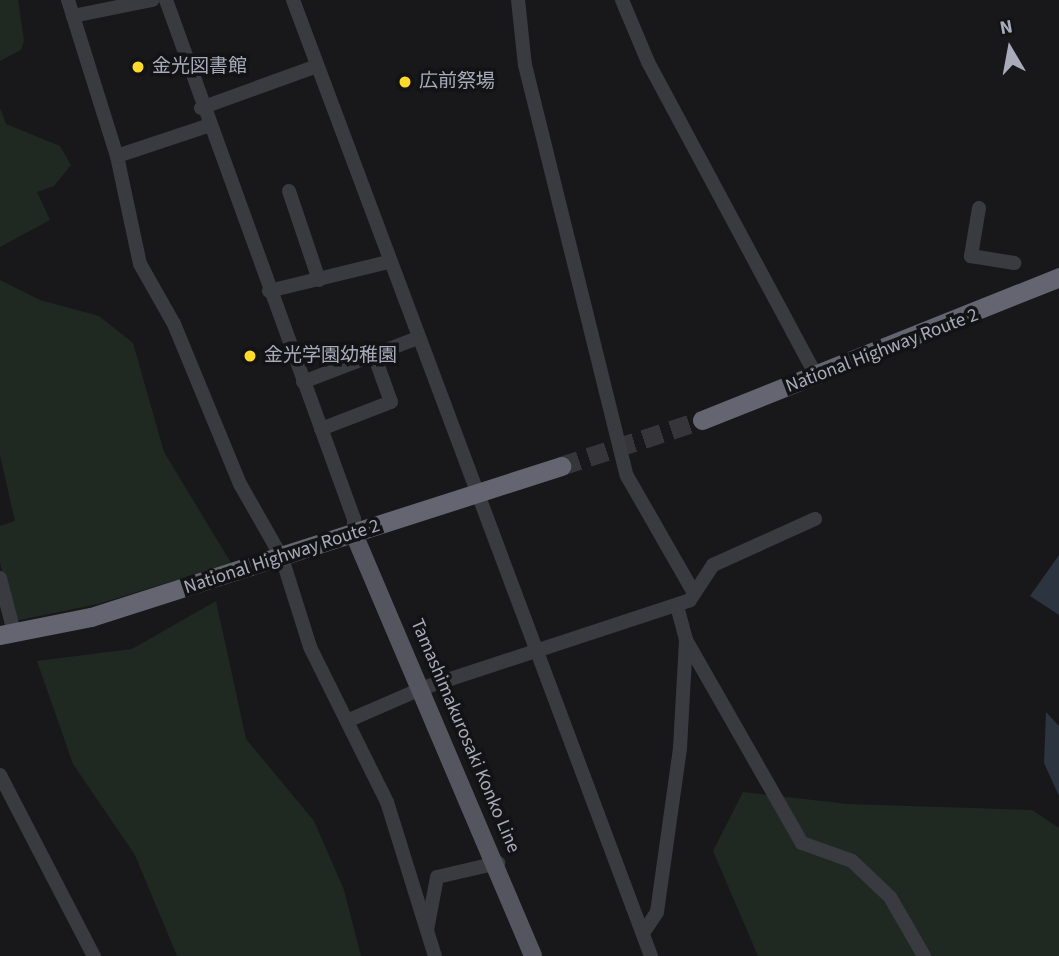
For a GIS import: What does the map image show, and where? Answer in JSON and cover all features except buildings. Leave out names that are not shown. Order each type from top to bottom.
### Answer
[{"type":"highway","name":"National Highway Route 2","points":[[702,420],[817,377],[1059,276]]},
{"type":"highway","name":"National Highway Route 2","points":[[7,634],[91,617],[475,496],[561,466]]},
{"type":"main road","name":"Tamashimakurosaki Konko Line","points":[[354,534],[498,863],[533,956]]},
{"type":"street","points":[[68,0],[117,156],[140,264],[174,324],[240,484],[282,558],[310,647],[387,802],[435,956]]},
{"type":"street","points":[[73,16],[152,0]]},
{"type":"street","points":[[166,0],[207,126],[321,429],[354,534]]},
{"type":"street","points":[[293,0],[415,340],[538,654],[651,956]]},
{"type":"street","points":[[518,0],[525,65],[627,476],[694,593]]},
{"type":"street","points":[[622,0],[648,62],[817,377]]},
{"type":"street","points":[[201,108],[317,66]]},
{"type":"street","points":[[117,156],[207,126]]},
{"type":"street","points":[[289,191],[319,280]]},
{"type":"street","points":[[979,208],[971,256],[1014,263]]},
{"type":"street","points":[[269,291],[388,262]]},
{"type":"street","points":[[303,382],[415,340]]},
{"type":"street","points":[[321,429],[391,402],[373,355]]},
{"type":"street","points":[[346,721],[423,688],[538,654],[677,606],[694,593],[713,565],[815,519]]},
{"type":"street","points":[[0,578],[7,634]]},
{"type":"street","points":[[677,606],[686,640],[803,844],[852,861],[890,897],[924,956]]},
{"type":"street","points":[[643,933],[657,912],[680,748],[686,640]]},
{"type":"street","points":[[0,775],[94,956]]},
{"type":"street","points":[[428,930],[438,877],[498,863]]},
{"type":"shaded area","points":[[0,0],[18,0],[24,41],[21,50],[0,61]]},
{"type":"shaded area","points":[[0,108],[6,124],[60,146],[71,165],[54,186],[37,192],[50,220],[0,247]]},
{"type":"shaded area","points":[[0,280],[40,300],[99,316],[133,343],[164,452],[231,563],[98,604],[15,621],[0,563],[0,526],[15,521],[0,455]]},
{"type":"shaded area","points":[[216,601],[246,739],[314,821],[344,890],[361,956],[177,956],[135,855],[73,764],[37,661],[132,649]]},
{"type":"shaded area","points":[[743,792],[848,804],[1032,810],[1059,828],[1059,956],[758,956],[713,851]]},
{"type":"water","points":[[1059,555],[1059,615],[1030,596]]},
{"type":"water","points":[[1046,712],[1059,726],[1059,796],[1044,763]]},
{"type":"tunnel","points":[[561,466],[702,420]]},
{"type":"place","name":"金光図書館","points":[[138,67]]},
{"type":"place","name":"広前祭場","points":[[405,82]]},
{"type":"place","name":"金光学園幼稚園","points":[[250,356]]}]
